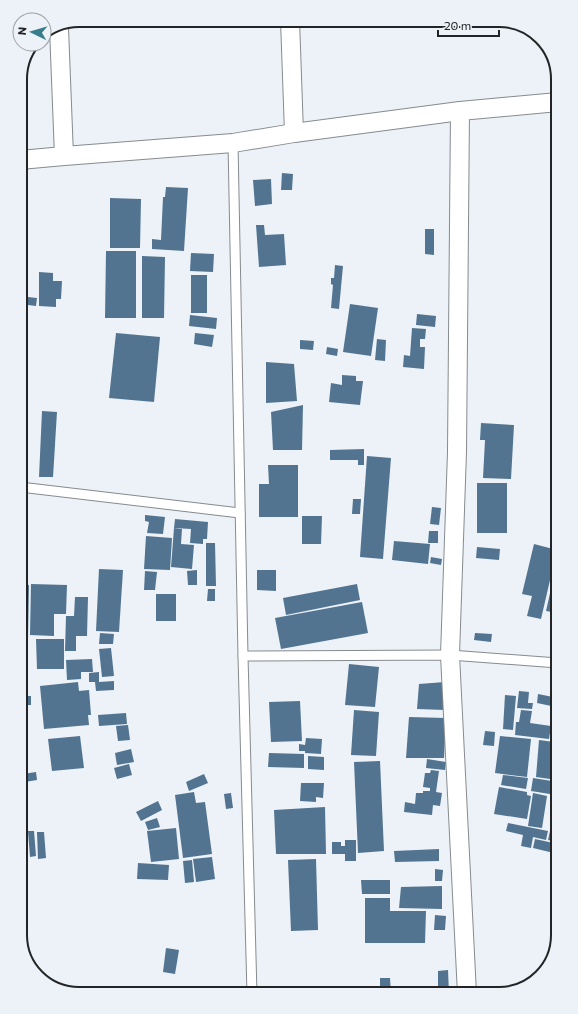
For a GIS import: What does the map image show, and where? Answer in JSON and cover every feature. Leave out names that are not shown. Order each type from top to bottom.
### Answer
[{"type":"street","points":[[290,27],[294,133]]},
{"type":"street","points":[[59,32],[64,156]]},
{"type":"street","points":[[27,159],[233,143],[294,133],[460,111],[551,103]]},
{"type":"street","points":[[460,111],[457,452],[450,655],[467,987]]},
{"type":"lane","points":[[233,143],[243,656],[252,987]]},
{"type":"lane","points":[[27,488],[240,513]]},
{"type":"lane","points":[[243,656],[450,655],[551,663]]},
{"type":"building","points":[[282,173],[293,174],[292,190],[281,190]]},
{"type":"building","points":[[271,179],[272,204],[255,206],[253,180]]},
{"type":"building","points":[[166,187],[188,188],[184,251],[152,249],[152,239],[161,240],[163,197],[165,197]]},
{"type":"building","points":[[110,198],[141,199],[140,248],[110,248]]},
{"type":"building","points":[[256,225],[264,225],[265,235],[284,234],[286,265],[259,267]]},
{"type":"building","points":[[425,229],[434,229],[434,255],[425,254]]},
{"type":"building","points":[[106,251],[136,251],[136,318],[105,318]]},
{"type":"building","points":[[191,253],[214,254],[213,272],[190,271]]},
{"type":"building","points":[[142,256],[165,257],[164,318],[142,318]]},
{"type":"building","points":[[335,265],[343,266],[339,309],[331,308],[333,285],[331,284],[331,278],[334,278]]},
{"type":"building","points":[[39,272],[53,273],[53,281],[62,281],[61,299],[56,299],[56,307],[39,306]]},
{"type":"building","points":[[191,275],[207,275],[207,313],[191,313]]},
{"type":"building","points":[[28,297],[37,298],[36,306],[28,305]]},
{"type":"building","points":[[350,304],[378,308],[371,356],[343,352]]},
{"type":"building","points":[[417,314],[436,316],[435,327],[416,325]]},
{"type":"building","points":[[190,315],[217,318],[216,329],[189,326]]},
{"type":"building","points":[[412,328],[426,329],[425,339],[420,339],[420,347],[425,347],[424,369],[403,367],[404,355],[410,356]]},
{"type":"building","points":[[116,333],[160,337],[154,402],[109,398]]},
{"type":"building","points":[[195,333],[214,335],[212,347],[194,344]]},
{"type":"building","points":[[377,339],[386,340],[385,361],[375,360]]},
{"type":"building","points":[[300,340],[314,341],[313,350],[300,349]]},
{"type":"building","points":[[327,347],[338,349],[337,356],[326,354]]},
{"type":"building","points":[[266,362],[294,364],[297,401],[266,403]]},
{"type":"building","points":[[342,375],[356,376],[356,381],[363,381],[360,405],[329,402],[331,383],[342,385]]},
{"type":"building","points":[[303,405],[302,450],[273,450],[271,412]]},
{"type":"building","points":[[42,411],[57,412],[53,477],[39,477]]},
{"type":"building","points":[[481,423],[514,425],[511,479],[483,478],[485,440],[480,440]]},
{"type":"building","points":[[364,449],[364,465],[358,465],[358,460],[330,460],[330,450]]},
{"type":"building","points":[[367,456],[391,458],[383,559],[360,557]]},
{"type":"building","points":[[268,465],[298,465],[298,517],[259,517],[259,484],[269,484]]},
{"type":"building","points":[[477,483],[507,483],[507,533],[477,533]]},
{"type":"building","points":[[353,499],[361,499],[360,514],[352,514]]},
{"type":"building","points":[[432,507],[441,508],[439,525],[430,524]]},
{"type":"building","points":[[145,515],[165,517],[163,534],[147,533],[149,522],[145,521]]},
{"type":"building","points":[[302,516],[322,516],[321,544],[302,544]]},
{"type":"building","points":[[175,519],[208,522],[207,539],[203,539],[203,544],[190,543],[191,529],[174,528]]},
{"type":"building","points":[[174,528],[182,529],[181,544],[194,545],[192,569],[171,567]]},
{"type":"building","points":[[429,531],[438,531],[438,543],[428,543]]},
{"type":"building","points":[[146,536],[172,538],[170,570],[144,569]]},
{"type":"building","points":[[394,541],[430,544],[428,564],[392,560]]},
{"type":"building","points":[[206,543],[215,543],[216,586],[206,586]]},
{"type":"building","points":[[534,544],[551,548],[551,576],[541,619],[527,616],[532,596],[522,594]]},
{"type":"building","points":[[477,547],[500,549],[499,560],[476,558]]},
{"type":"building","points":[[431,557],[442,559],[441,565],[430,563]]},
{"type":"building","points":[[99,569],[123,570],[119,632],[96,631]]},
{"type":"building","points":[[197,570],[197,585],[188,585],[187,571]]},
{"type":"building","points":[[257,570],[276,570],[276,591],[257,590]]},
{"type":"building","points":[[145,571],[157,572],[155,590],[144,590]]},
{"type":"building","points":[[31,584],[67,585],[66,614],[54,614],[54,636],[30,635]]},
{"type":"building","points":[[357,584],[360,600],[286,615],[283,598]]},
{"type":"building","points":[[27,585],[29,585],[27,639]]},
{"type":"building","points":[[208,589],[215,589],[215,601],[207,601]]},
{"type":"building","points":[[551,589],[551,612],[546,611]]},
{"type":"building","points":[[156,594],[176,594],[176,621],[156,621]]},
{"type":"building","points":[[75,597],[88,597],[87,636],[76,636],[76,651],[65,651],[66,616],[74,616]]},
{"type":"building","points":[[362,602],[368,633],[281,649],[275,618]]},
{"type":"building","points":[[100,633],[114,634],[113,644],[99,644]]},
{"type":"building","points":[[475,633],[492,634],[491,642],[474,640]]},
{"type":"building","points":[[36,639],[64,639],[64,669],[37,669]]},
{"type":"building","points":[[111,648],[114,676],[102,677],[99,649]]},
{"type":"building","points":[[92,659],[93,672],[81,672],[81,679],[67,680],[66,660]]},
{"type":"building","points":[[349,664],[379,667],[375,707],[345,705]]},
{"type":"building","points":[[99,672],[99,682],[114,681],[114,690],[96,691],[95,682],[89,682],[89,673]]},
{"type":"building","points":[[78,682],[79,691],[89,690],[91,715],[88,715],[89,725],[44,729],[40,686]]},
{"type":"building","points":[[445,682],[445,710],[417,709],[419,684]]},
{"type":"building","points":[[519,691],[529,692],[528,703],[533,703],[532,709],[517,708]]},
{"type":"building","points":[[538,694],[551,697],[551,706],[537,703]]},
{"type":"building","points":[[505,695],[516,696],[513,730],[503,729]]},
{"type":"building","points":[[27,696],[31,696],[31,705],[27,705]]},
{"type":"building","points":[[300,701],[302,741],[271,742],[269,702]]},
{"type":"building","points":[[354,710],[379,712],[376,756],[351,755]]},
{"type":"building","points":[[521,710],[532,711],[530,723],[551,726],[549,739],[515,735],[516,722],[519,722]]},
{"type":"building","points":[[126,713],[127,724],[99,726],[98,715]]},
{"type":"building","points":[[409,717],[446,718],[444,758],[406,758]]},
{"type":"building","points":[[128,725],[130,740],[118,741],[116,726]]},
{"type":"building","points":[[485,731],[495,732],[494,746],[483,745]]},
{"type":"building","points":[[80,736],[84,768],[52,771],[48,739]]},
{"type":"building","points":[[500,736],[531,739],[527,777],[495,773]]},
{"type":"building","points":[[306,738],[322,739],[321,754],[299,751],[299,744],[305,745]]},
{"type":"building","points":[[539,740],[551,742],[550,779],[536,777]]},
{"type":"building","points":[[131,749],[134,762],[117,765],[115,753]]},
{"type":"building","points":[[269,753],[304,754],[304,768],[268,767]]},
{"type":"building","points":[[308,756],[324,757],[324,770],[308,769]]},
{"type":"building","points":[[427,759],[446,762],[445,770],[426,768]]},
{"type":"building","points":[[380,761],[384,851],[358,853],[354,762]]},
{"type":"building","points":[[129,764],[132,775],[117,779],[114,768]]},
{"type":"building","points":[[431,770],[439,771],[436,792],[442,793],[440,806],[433,805],[432,815],[404,812],[405,802],[415,804],[416,793],[430,791],[430,788],[423,787],[425,773],[430,773]]},
{"type":"building","points":[[36,772],[37,780],[27,782],[27,773]]},
{"type":"building","points":[[204,774],[208,783],[189,791],[186,782]]},
{"type":"building","points":[[503,775],[528,778],[526,789],[501,785]]},
{"type":"building","points":[[533,778],[551,781],[551,794],[531,791]]},
{"type":"building","points":[[301,783],[324,783],[323,798],[316,797],[316,802],[300,801]]},
{"type":"building","points":[[499,787],[527,792],[527,795],[531,796],[527,819],[494,814]]},
{"type":"building","points":[[194,792],[196,803],[205,802],[212,854],[183,858],[175,795]]},
{"type":"building","points":[[231,793],[233,808],[226,809],[224,794]]},
{"type":"building","points":[[533,793],[547,796],[542,828],[528,826]]},
{"type":"building","points":[[158,801],[162,810],[141,821],[136,812]]},
{"type":"building","points":[[325,807],[326,854],[276,854],[274,810]]},
{"type":"building","points":[[157,818],[160,827],[148,830],[145,822]]},
{"type":"building","points":[[508,823],[548,831],[546,840],[533,837],[531,848],[521,846],[523,835],[506,831]]},
{"type":"building","points":[[551,826],[551,841],[548,840]]},
{"type":"building","points":[[176,828],[179,859],[151,862],[147,831]]},
{"type":"building","points":[[28,831],[34,831],[36,856],[30,857]]},
{"type":"building","points":[[37,832],[44,832],[46,858],[38,859]]},
{"type":"building","points":[[535,839],[551,842],[551,852],[533,848]]},
{"type":"building","points":[[345,840],[356,840],[356,861],[345,861],[345,854],[332,854],[332,842],[341,842],[341,846],[345,846]]},
{"type":"building","points":[[439,849],[439,861],[395,862],[394,851]]},
{"type":"building","points":[[212,857],[215,879],[196,882],[193,859]]},
{"type":"building","points":[[316,859],[318,930],[291,931],[288,860]]},
{"type":"building","points":[[192,860],[194,882],[185,883],[183,861]]},
{"type":"building","points":[[138,863],[169,865],[168,880],[137,879]]},
{"type":"building","points":[[435,869],[443,870],[442,881],[435,881]]},
{"type":"building","points":[[361,880],[390,880],[390,894],[362,894]]},
{"type":"building","points":[[442,886],[442,909],[399,908],[401,887]]},
{"type":"building","points":[[365,898],[390,898],[390,911],[426,911],[425,943],[365,943]]},
{"type":"building","points":[[435,915],[446,916],[445,930],[434,930]]},
{"type":"building","points":[[166,948],[179,950],[175,974],[163,972]]},
{"type":"building","points":[[448,970],[449,987],[438,987],[438,971]]},
{"type":"building","points":[[380,978],[390,978],[391,987],[380,987]]}]
